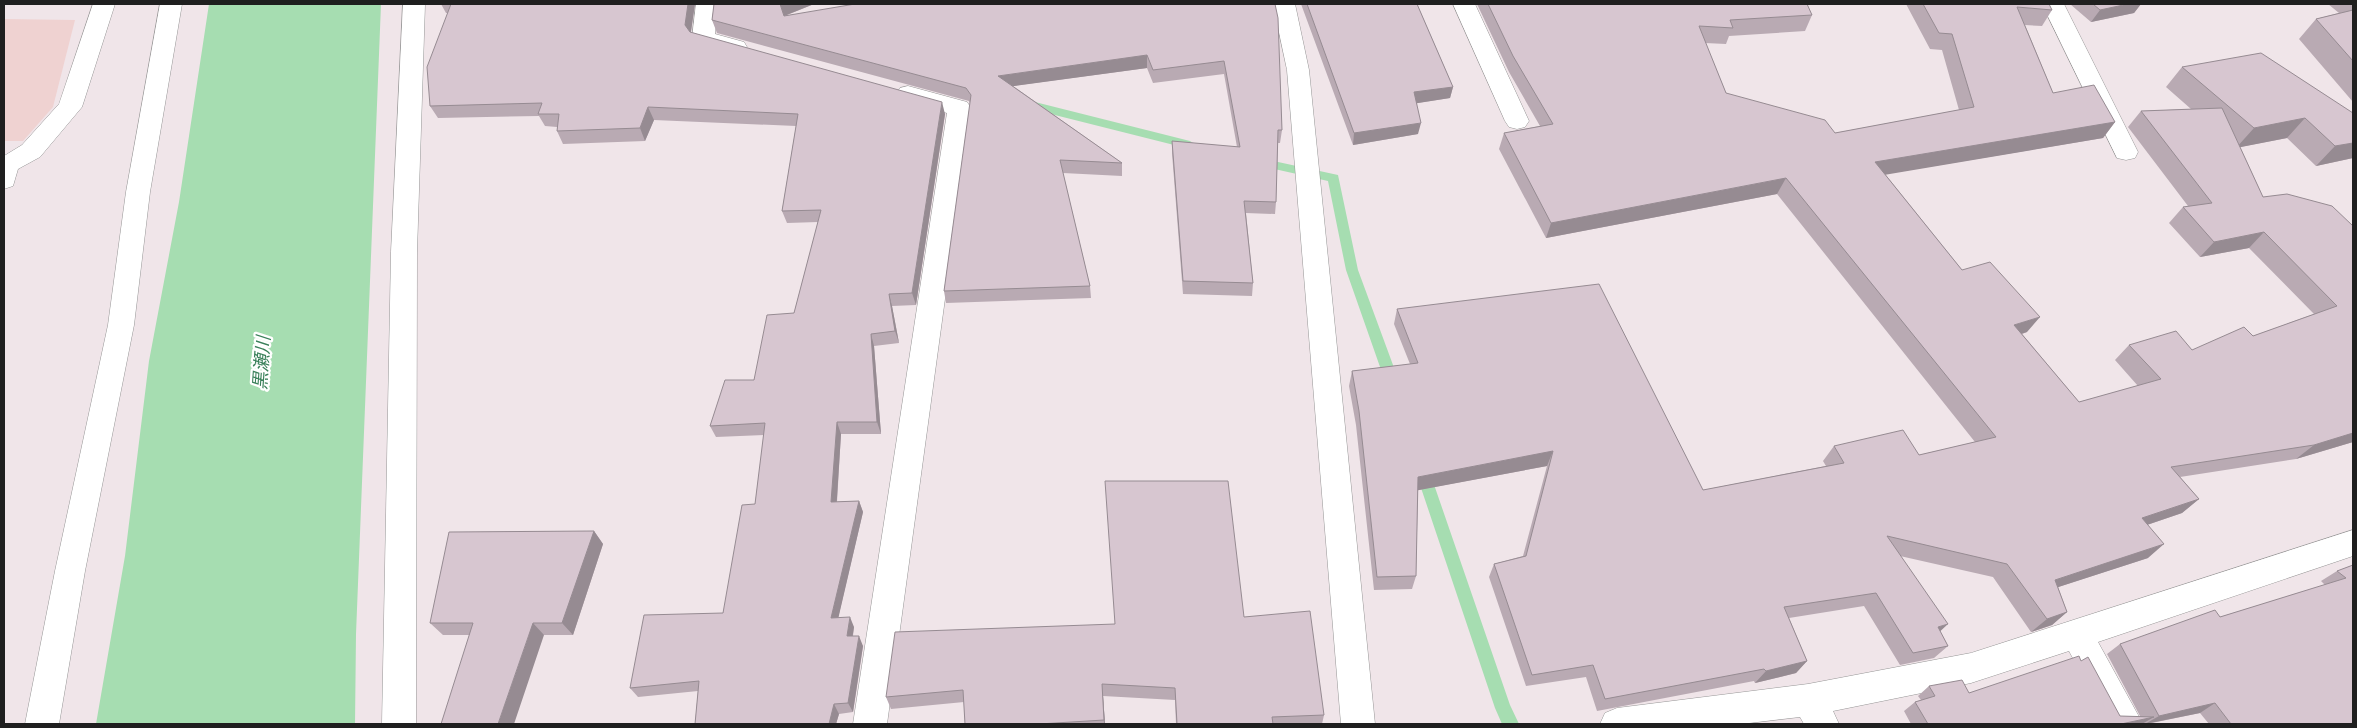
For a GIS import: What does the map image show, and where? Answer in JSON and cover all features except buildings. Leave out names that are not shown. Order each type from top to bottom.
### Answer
[{"type":"street","points":[[5,169],[31,151],[70,107],[104,4]]},
{"type":"street","points":[[42,724],[70,571],[121,325],[138,192],[171,4]]},
{"type":"street","points":[[399,724],[404,252],[414,4]]},
{"type":"street","points":[[706,4],[703,38],[760,54]]},
{"type":"street","points":[[1284,4],[1298,70],[1358,724]]},
{"type":"street","points":[[1464,4],[1518,121]]},
{"type":"street","points":[[2053,4],[2126,152]]},
{"type":"street","points":[[870,724],[959,108],[884,87]]},
{"type":"street","points":[[1617,724],[1815,712],[1970,668],[2353,543]]},
{"type":"street","points":[[2076,634],[2126,724]]},
{"type":"shaded area","points":[[4,19],[75,20],[53,107],[23,141],[4,141]]},
{"type":"water","name":"黒瀬川","points":[[209,4],[381,4],[356,634],[355,724],[96,724],[125,556],[149,361],[179,202]]},
{"type":"waterway","points":[[1027,104],[1190,145]]},
{"type":"waterway","points":[[1260,162],[1334,178],[1352,270],[1393,384]]},
{"type":"waterway","points":[[1422,470],[1503,708],[1511,724]]}]
